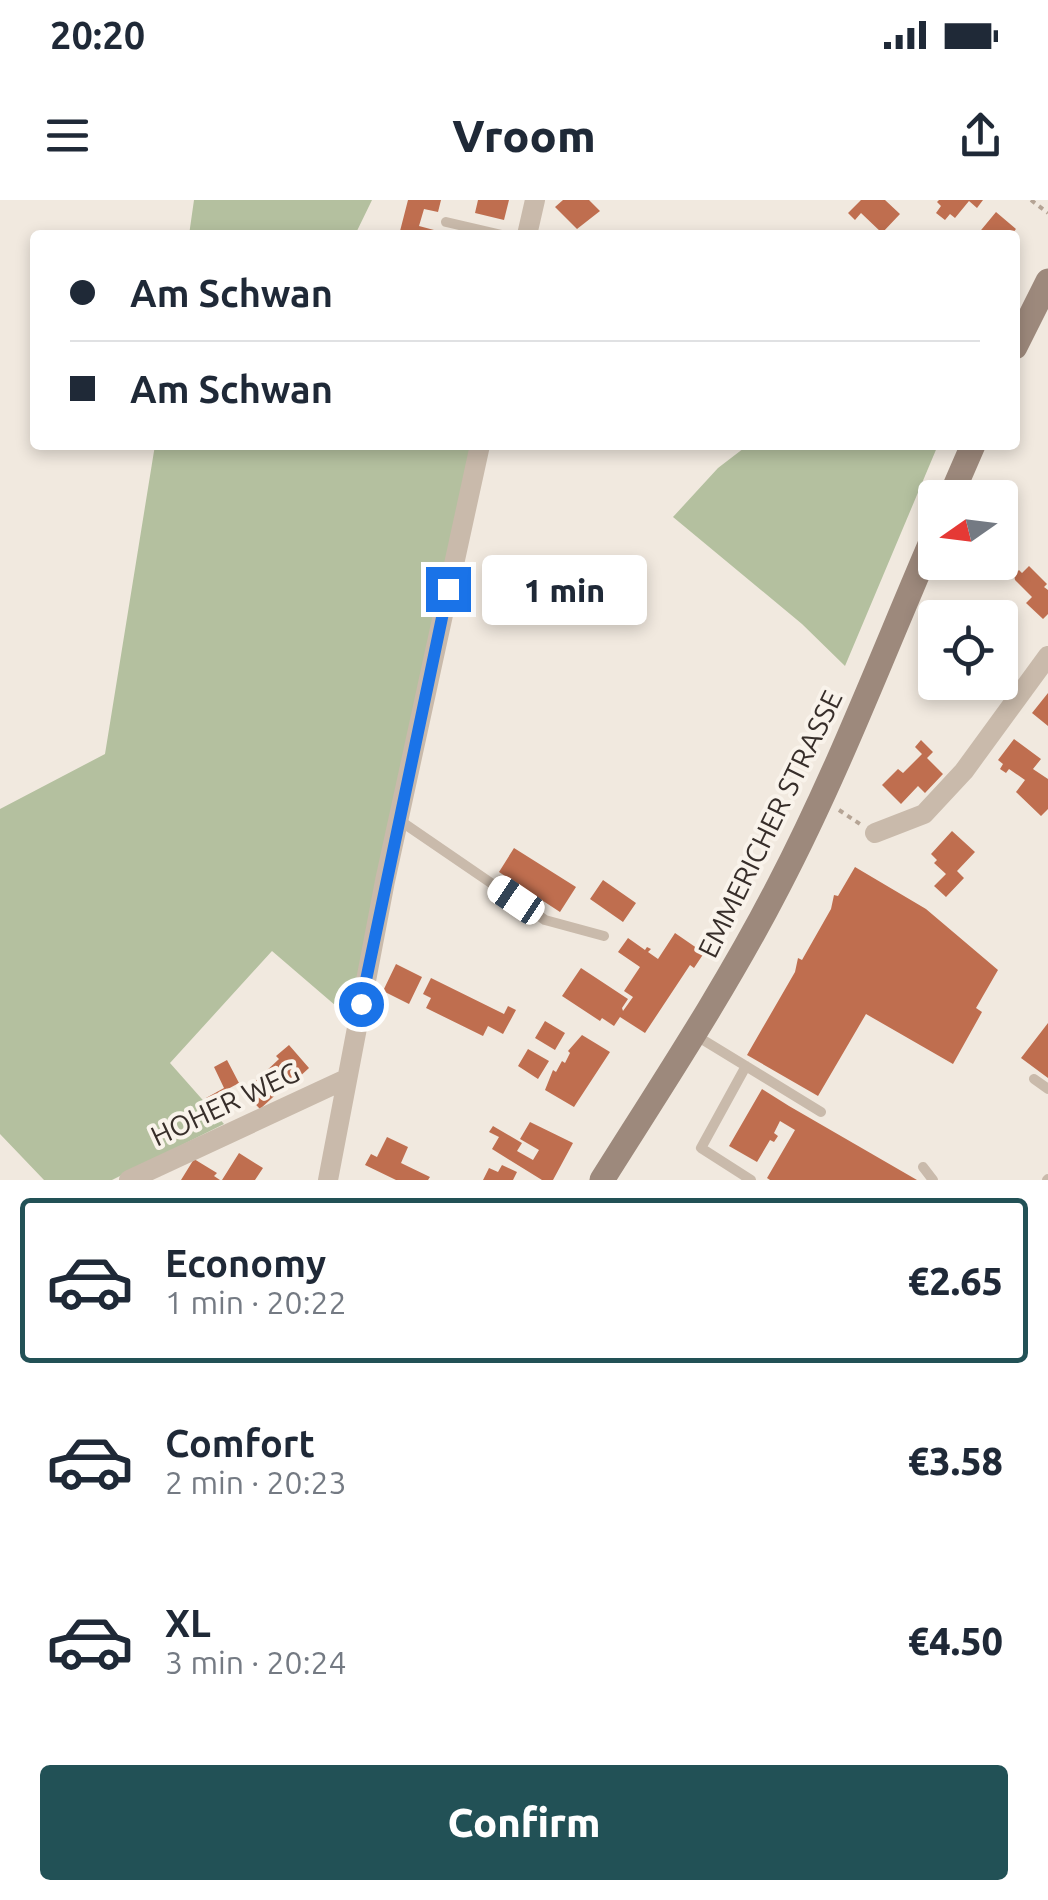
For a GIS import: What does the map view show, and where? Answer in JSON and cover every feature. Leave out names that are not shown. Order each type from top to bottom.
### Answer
[{"type":"main road","points":[[1020,337],[1048,281]]},
{"type":"main road","points":[[957,480],[970,450]]},
{"type":"main road","name":"EMMERICHER STRASSE","points":[[602,1180],[762,917],[822,799],[918,573]]},
{"type":"street","points":[[528,230],[534,200]]},
{"type":"street","points":[[328,1180],[398,820],[479,450]]},
{"type":"street","points":[[875,833],[924,814],[964,771],[1048,656]]},
{"type":"street","name":"HOHER WEG","points":[[128,1180],[346,1079]]},
{"type":"lane","points":[[446,222],[480,230]]},
{"type":"lane","points":[[398,820],[545,920],[604,936]]},
{"type":"lane","points":[[694,1034],[822,1112]]},
{"type":"lane","points":[[746,1066],[701,1148],[752,1180]]},
{"type":"lane","points":[[1034,1079],[1048,1089]]},
{"type":"lane","points":[[923,1167],[933,1180]]},
{"type":"path","points":[[1030,200],[1048,213]]},
{"type":"path","points":[[822,799],[875,833]]},
{"type":"green space","points":[[194,200],[372,200],[357,230],[190,230]]},
{"type":"green space","points":[[154,450],[473,450],[350,1018],[272,951],[170,1063],[224,1124],[112,1180],[44,1180],[0,1134],[0,809],[105,754]]},
{"type":"green space","points":[[741,450],[936,450],[923,480],[918,480],[918,493],[845,666],[802,624],[673,517],[718,468]]},
{"type":"building","points":[[408,200],[441,200],[438,212],[424,209],[419,226],[434,230],[400,230]]},
{"type":"building","points":[[478,200],[509,200],[504,220],[475,213]]},
{"type":"building","points":[[563,200],[589,200],[600,211],[577,229],[555,207]]},
{"type":"building","points":[[861,200],[885,200],[900,214],[885,230],[879,230],[861,213],[855,220],[848,213]]},
{"type":"building","points":[[939,200],[983,200],[977,208],[969,201],[955,218],[950,214],[945,220],[936,213],[941,206]]},
{"type":"building","points":[[996,212],[1016,229],[1015,230],[981,230]]},
{"type":"building","points":[[1029,566],[1047,584],[1044,587],[1048,590],[1048,614],[1043,619],[1026,603],[1032,597],[1015,580],[1019,570],[1022,573]]},
{"type":"building","points":[[1048,693],[1048,726],[1032,713]]},
{"type":"building","points":[[1014,739],[1041,759],[1033,769],[1048,779],[1048,809],[1041,816],[1016,792],[1025,780],[1009,769],[1006,773],[1000,769],[1003,764],[998,760]]},
{"type":"building","points":[[921,740],[933,752],[927,758],[943,774],[925,793],[918,786],[901,804],[882,785],[898,769],[903,773],[922,754],[915,747]]},
{"type":"building","points":[[952,831],[975,852],[957,871],[964,878],[946,897],[934,886],[946,874],[931,854]]},
{"type":"building","points":[[514,848],[576,887],[560,912],[499,872]]},
{"type":"building","points":[[855,867],[926,909],[998,970],[976,1008],[982,1012],[953,1064],[866,1014],[818,1096],[747,1055],[795,972],[798,958],[802,960],[831,909],[834,895],[838,896]]},
{"type":"building","points":[[603,880],[636,903],[623,922],[590,899]]},
{"type":"building","points":[[675,933],[704,953],[694,968],[690,965],[645,1033],[620,1017],[614,1026],[602,1018],[600,1021],[562,996],[581,968],[628,999],[623,1011],[633,997],[624,991],[640,967],[618,952],[628,938],[645,950],[651,949],[648,952],[658,959]]},
{"type":"building","points":[[396,964],[422,977],[409,1004],[383,991]]},
{"type":"building","points":[[431,978],[504,1014],[508,1006],[516,1010],[503,1034],[488,1026],[483,1036],[426,1008],[431,998],[423,994]]},
{"type":"building","points":[[545,1021],[565,1033],[555,1050],[535,1038]]},
{"type":"building","points":[[1048,1023],[1048,1078],[1021,1058]]},
{"type":"building","points":[[582,1035],[610,1052],[574,1107],[545,1090],[553,1070],[556,1072],[562,1061],[565,1063],[568,1051]]},
{"type":"building","points":[[289,1045],[309,1068],[260,1109],[244,1092]]},
{"type":"building","points":[[528,1049],[549,1061],[538,1079],[518,1066]]},
{"type":"building","points":[[227,1060],[239,1083],[226,1090],[230,1098],[213,1107],[206,1098],[224,1088],[214,1067]]},
{"type":"building","points":[[762,1089],[917,1180],[770,1180],[767,1178],[795,1130],[780,1121],[774,1133],[778,1136],[774,1142],[770,1140],[757,1162],[729,1146]]},
{"type":"building","points":[[530,1122],[573,1143],[553,1180],[542,1180],[492,1149],[499,1137],[489,1132],[493,1126],[522,1143],[517,1151],[533,1160],[539,1150],[520,1139]]},
{"type":"building","points":[[387,1137],[408,1147],[401,1163],[430,1177],[428,1180],[396,1180],[365,1165],[371,1154],[377,1157]]},
{"type":"building","points":[[239,1153],[263,1168],[255,1180],[222,1180]]},
{"type":"building","points":[[194,1159],[217,1173],[214,1176],[220,1180],[181,1180]]},
{"type":"building","points":[[502,1165],[517,1172],[513,1180],[483,1180],[489,1168],[498,1172]]},
{"type":"route","points":[[361,1004],[448,589]]}]
